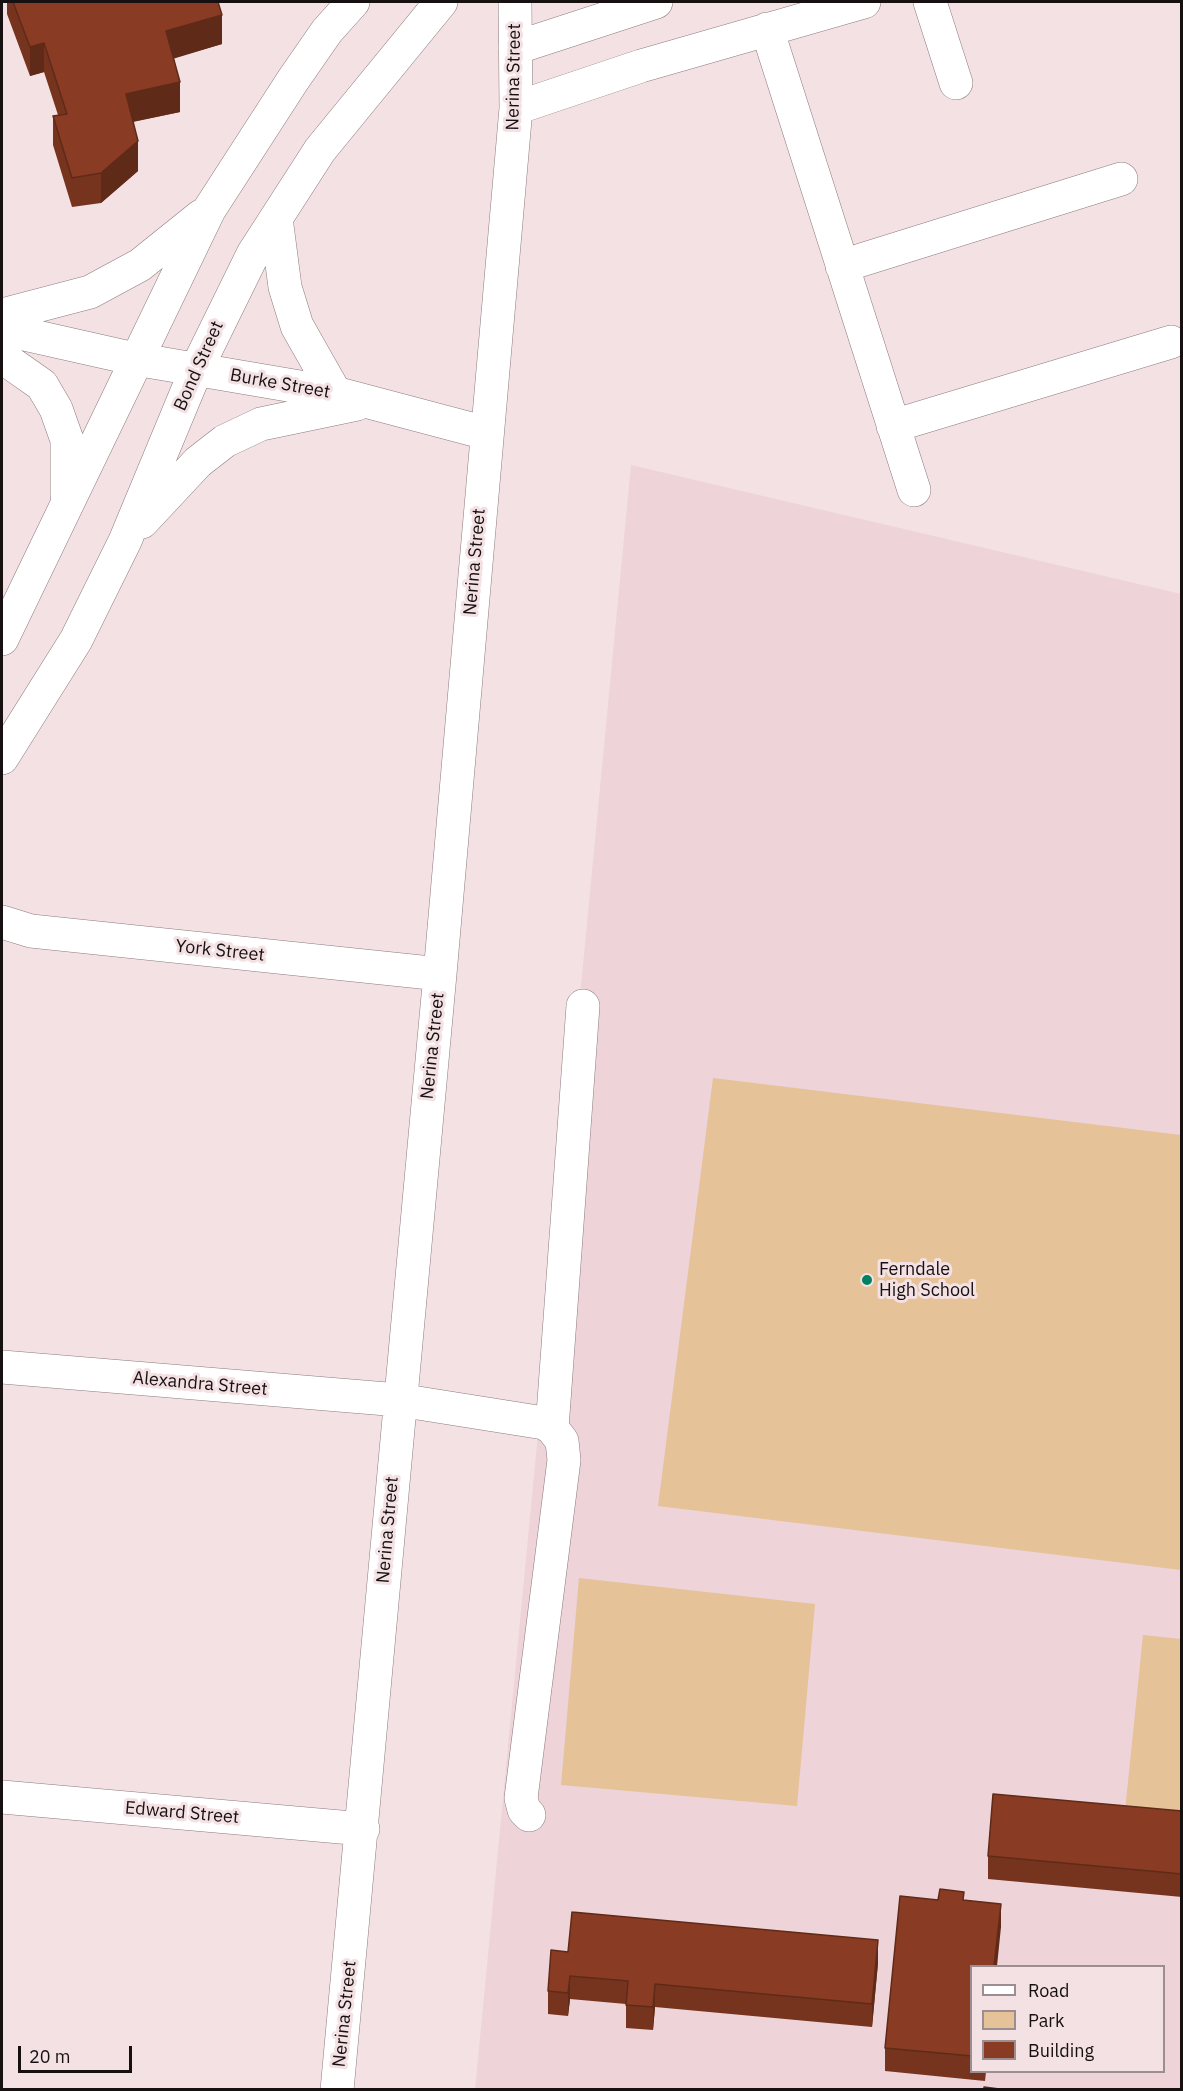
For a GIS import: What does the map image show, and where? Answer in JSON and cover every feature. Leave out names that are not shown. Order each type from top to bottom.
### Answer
[{"type":"street","points":[[2,639],[135,358],[209,210],[292,80],[327,31],[353,2]]},
{"type":"street","name":"Bond Street","points":[[2,758],[76,640],[125,541],[195,370],[254,254],[353,106],[441,2]]},
{"type":"street","name":"Nerina Street","points":[[337,2090],[363,1828],[399,1400],[440,974],[516,108],[515,2]]},
{"type":"street","points":[[515,48],[656,2]]},
{"type":"street","points":[[516,108],[641,66],[864,2]]},
{"type":"street","points":[[930,2],[956,82]]},
{"type":"street","points":[[767,29],[914,490]]},
{"type":"street","points":[[842,266],[1120,179]]},
{"type":"street","points":[[2,315],[90,292],[140,265],[209,210]]},
{"type":"street","points":[[276,218],[285,287],[297,326],[335,393]]},
{"type":"street","name":"Burke Street","points":[[2,329],[195,370],[335,393],[486,433]]},
{"type":"street","points":[[893,426],[1171,342]]},
{"type":"street","points":[[2,357],[42,385],[56,409],[67,440],[67,503]]},
{"type":"street","points":[[125,541],[173,487],[225,441],[261,424],[368,402]]},
{"type":"street","name":"York Street","points":[[2,922],[31,931],[440,974]]},
{"type":"street","points":[[529,1815],[521,1805],[521,1798],[564,1460],[562,1441],[552,1428],[583,1006]]},
{"type":"street","name":"Alexandra Street","points":[[2,1367],[399,1400],[544,1423],[552,1428]]},
{"type":"street","name":"Edward Street","points":[[2,1797],[363,1828]]},
{"type":"shaded area","name":"Ferndale High School","points":[[631,465],[1181,594],[1181,2089],[475,2090]]},
{"type":"green space","points":[[713,1078],[1181,1135],[1181,1570],[658,1506]]},
{"type":"green space","points":[[579,1578],[815,1604],[797,1806],[561,1785]]},
{"type":"green space","points":[[1143,1635],[1181,1639],[1181,1826],[1124,1821]]},
{"type":"building","points":[[13,2],[218,2],[222,15],[166,31],[180,82],[126,94],[138,141],[101,173],[72,178],[53,116],[67,114],[44,43],[30,47]]},
{"type":"building","points":[[993,1794],[1182,1811],[1182,1874],[988,1856]]},
{"type":"building","points":[[940,1889],[964,1892],[963,1900],[1001,1904],[994,1965],[970,1965],[970,2056],[885,2048],[900,1896],[938,1900]]},
{"type":"building","points":[[572,1912],[878,1940],[872,2004],[655,1984],[653,2007],[626,2005],[628,1981],[570,1976],[568,1993],[548,1991],[551,1950],[568,1952]]},
{"type":"building","points":[[984,2087],[1007,2090],[984,2090]]},
{"type":"place","name":"Ferndale High School","points":[[867,1280]]}]
